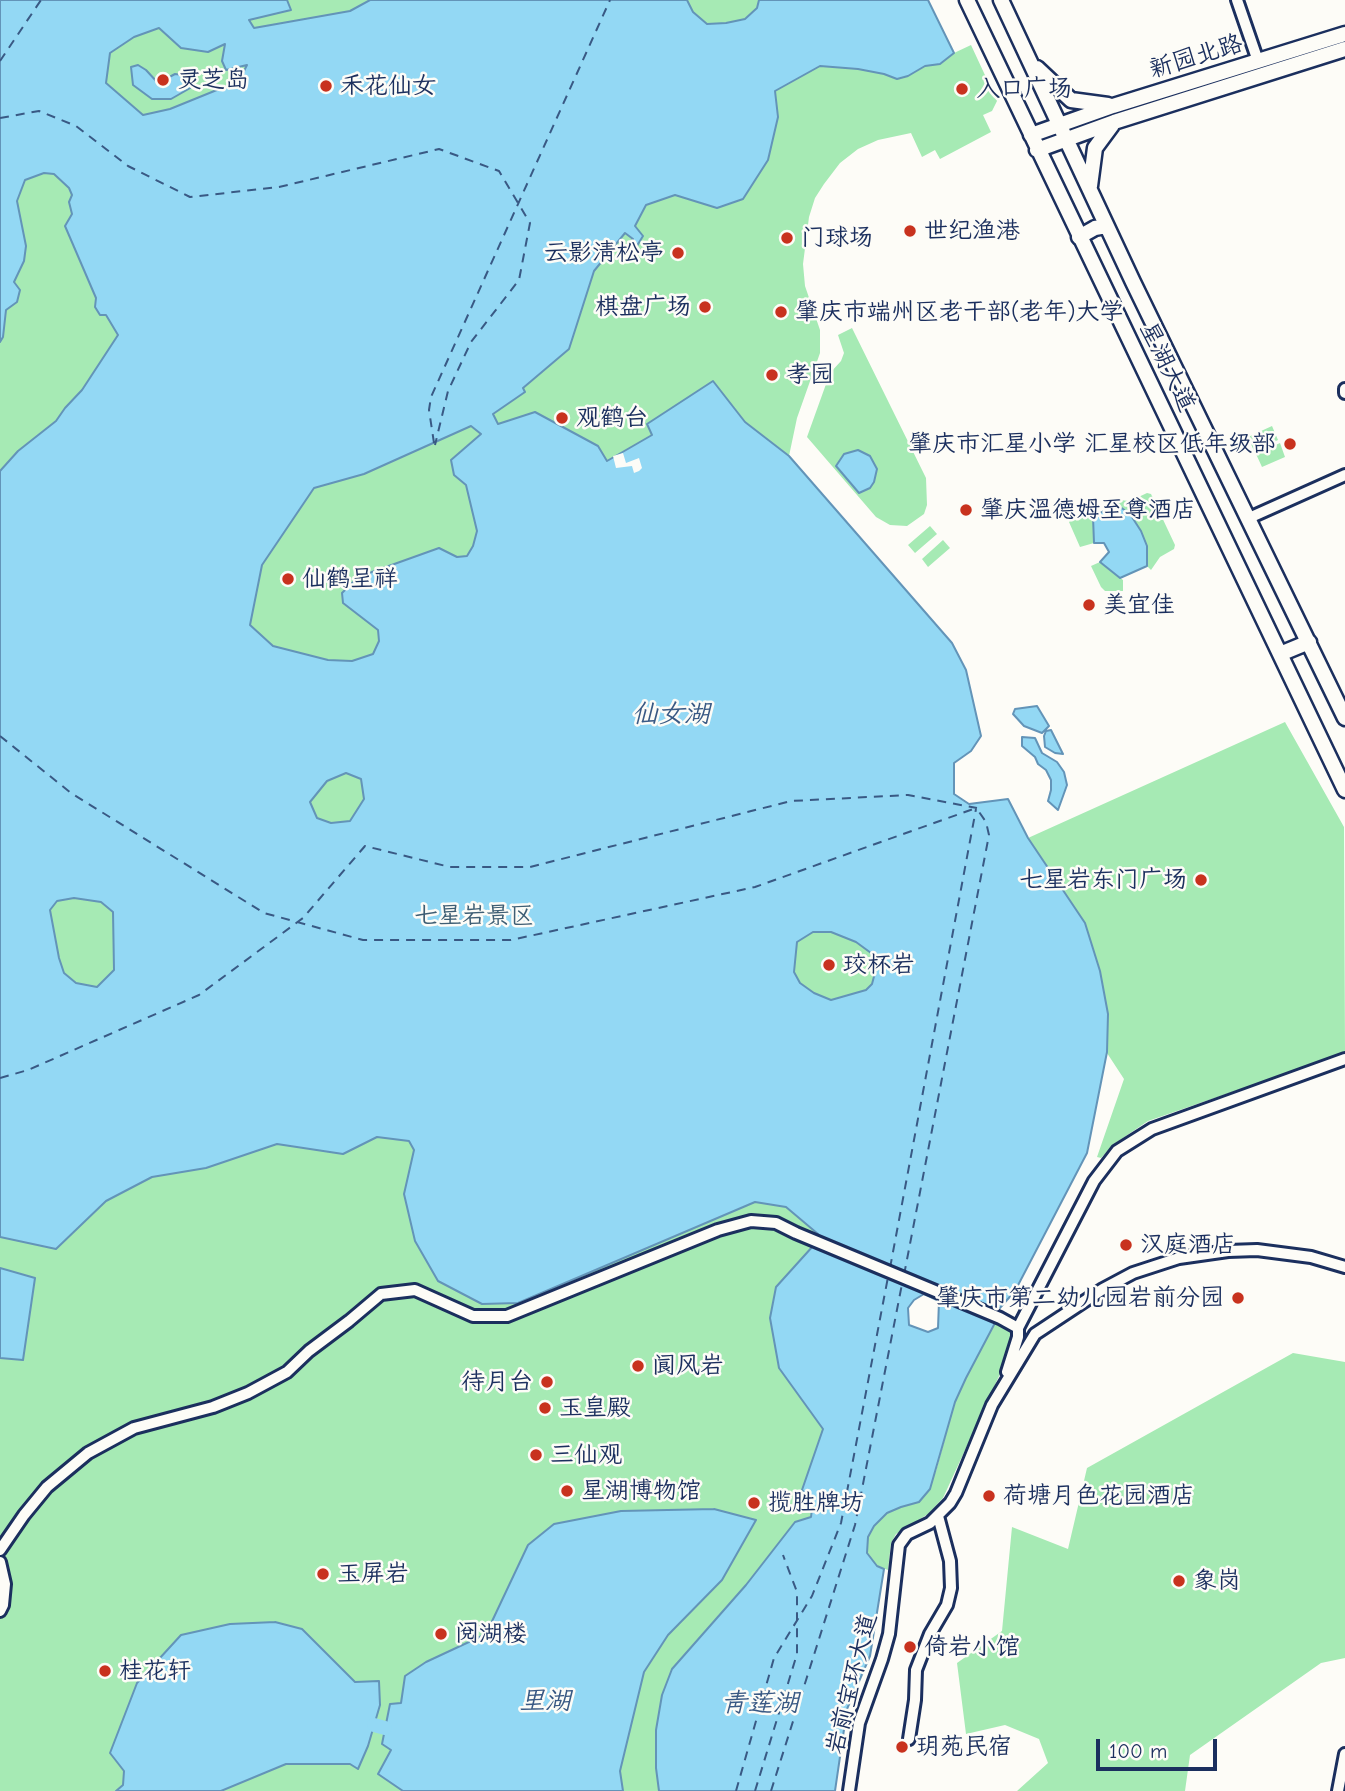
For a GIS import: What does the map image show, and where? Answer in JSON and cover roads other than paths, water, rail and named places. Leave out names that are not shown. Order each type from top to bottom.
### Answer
[{"type":"main road","name":"星湖大道","points":[[967,0],[1345,790]]},
{"type":"main road","name":"星湖大道","points":[[1000,0],[1032,63],[1106,226],[1345,718]]},
{"type":"main road","name":"新园北路","points":[[1037,150],[1114,122],[1258,61],[1345,34]]},
{"type":"main road","name":"新园北路","points":[[1031,135],[1113,106],[1178,94],[1345,49]]},
{"type":"main road","points":[[1032,63],[1071,100],[1113,106]]},
{"type":"main road","points":[[1090,191],[1095,148],[1114,122]]},
{"type":"main road","points":[[1079,237],[1106,226]]},
{"type":"main road","points":[[1280,654],[1309,642]]},
{"type":"street","points":[[1237,0],[1258,61]]},
{"type":"street","points":[[1249,518],[1345,475]]},
{"type":"street","points":[[909,1739],[916,1670],[930,1634],[947,1605],[951,1588],[950,1561],[938,1516],[956,1493],[1002,1385],[1019,1331],[1094,1181],[1117,1151],[1152,1129],[1345,1059]]},
{"type":"street","points":[[0,1550],[47,1487],[88,1453],[134,1427],[212,1407],[248,1393],[287,1372],[309,1351],[381,1294],[415,1290],[473,1316],[507,1316],[718,1230],[751,1221],[776,1223],[1000,1318],[1019,1331]]},
{"type":"street","points":[[1002,1385],[1034,1337],[1103,1289],[1133,1273],[1180,1258],[1228,1251],[1311,1257],[1345,1267]]},
{"type":"street","points":[[1019,1331],[1029,1324],[1034,1328],[1034,1337]]},
{"type":"street","name":"岩前宝环大道","points":[[849,1791],[859,1723],[883,1659],[889,1634],[899,1545],[906,1534],[938,1516]]},
{"type":"street","points":[[0,1562],[5,1584],[0,1611]]},
{"type":"street","points":[[1338,1791],[1345,1754]]},
{"type":"water","name":"仙女湖","points":[[0,0],[287,0],[291,10],[249,20],[254,28],[350,11],[370,0],[687,0],[693,12],[707,24],[745,19],[757,8],[759,0],[928,0],[954,53],[940,64],[925,66],[897,79],[858,69],[820,66],[775,91],[778,117],[768,160],[743,199],[717,208],[675,195],[646,205],[635,226],[643,236],[632,254],[625,251],[633,239],[625,233],[594,271],[569,349],[523,388],[525,392],[493,414],[498,424],[535,412],[598,446],[607,461],[652,435],[647,424],[713,381],[745,422],[789,456],[952,643],[966,670],[981,736],[971,751],[954,763],[954,794],[969,804],[1008,799],[1028,838],[1085,923],[1100,971],[1108,1014],[1107,1052],[1087,1153],[1015,1291],[999,1309],[996,1321],[966,1378],[955,1402],[930,1489],[919,1502],[887,1513],[874,1526],[868,1537],[867,1553],[877,1566],[884,1569],[870,1656],[847,1709],[835,1791],[659,1791],[656,1768],[656,1730],[662,1695],[672,1669],[746,1585],[795,1522],[811,1517],[813,1501],[802,1490],[823,1429],[779,1368],[770,1318],[776,1287],[813,1246],[818,1234],[786,1207],[755,1202],[518,1303],[482,1304],[438,1281],[415,1241],[404,1194],[414,1150],[409,1141],[377,1137],[343,1154],[277,1144],[206,1168],[152,1177],[106,1201],[56,1249],[0,1237],[0,471],[18,451],[56,421],[82,390],[118,335],[106,315],[100,315],[95,307],[96,298],[65,226],[72,214],[69,202],[72,195],[69,188],[54,174],[44,173],[25,180],[17,201],[26,246],[24,261],[14,282],[20,290],[17,302],[6,310],[0,342]],"holes":[[[159,28],[181,48],[208,52],[225,44],[222,61],[226,70],[247,65],[239,81],[170,109],[143,115],[106,83],[110,53],[134,37]],[[471,426],[481,434],[451,460],[454,475],[466,485],[477,531],[473,546],[467,556],[457,557],[439,548],[358,577],[342,593],[343,603],[378,630],[379,641],[373,654],[352,661],[328,660],[273,646],[250,625],[262,565],[314,488],[364,474]],[[346,773],[361,779],[364,799],[350,821],[331,823],[317,818],[310,802],[327,781]],[[74,898],[101,902],[113,912],[114,970],[97,987],[76,983],[64,973],[50,910],[57,901]],[[813,932],[831,932],[856,942],[871,953],[876,969],[872,984],[866,990],[831,1000],[800,983],[794,972],[797,942]],[[924,1294],[939,1301],[938,1328],[928,1332],[909,1325],[908,1308]]]},
{"type":"water","points":[[138,65],[158,83],[175,74],[190,76],[192,87],[171,99],[152,99],[133,85],[131,67]]},
{"type":"water","points":[[858,450],[870,456],[877,469],[870,488],[859,493],[836,466],[844,454]]},
{"type":"water","points":[[1116,504],[1130,514],[1147,546],[1147,566],[1120,578],[1100,562],[1109,552],[1104,543],[1094,543],[1093,517]]},
{"type":"water","points":[[1037,706],[1049,726],[1042,733],[1024,726],[1013,714],[1015,709]]},
{"type":"water","points":[[1051,730],[1063,754],[1045,747],[1044,736],[1046,731]]},
{"type":"water","points":[[1022,737],[1035,738],[1042,753],[1057,762],[1064,772],[1067,785],[1058,810],[1048,801],[1051,780],[1035,757],[1022,746]]},
{"type":"water","points":[[0,1268],[35,1278],[23,1360],[0,1358]]},
{"type":"water","name":"里湖","points":[[714,1509],[756,1520],[722,1580],[668,1635],[644,1672],[620,1771],[623,1791],[403,1791],[378,1774],[391,1750],[382,1744],[390,1704],[401,1703],[405,1676],[426,1662],[486,1634],[528,1545],[554,1524],[621,1511]]},
{"type":"water","points":[[275,1622],[302,1629],[355,1682],[379,1681],[380,1705],[358,1769],[350,1764],[286,1764],[221,1791],[116,1791],[123,1785],[124,1771],[110,1753],[137,1683],[181,1635],[230,1624]]},
{"type":"waterway","points":[[374,1725],[385,1728]]},
{"type":"place","name":"灵芝岛","points":[[163,80]]},
{"type":"place","name":"禾花仙女","points":[[326,86]]},
{"type":"place","name":"入口广场","points":[[962,89]]},
{"type":"place","name":"世纪渔港","points":[[910,231]]},
{"type":"place","name":"门球场","points":[[787,238]]},
{"type":"place","name":"云影清松亭","points":[[678,253]]},
{"type":"place","name":"棋盘广场","points":[[705,307]]},
{"type":"place","name":"肇庆市端州区老干部(老年)大学","points":[[781,312]]},
{"type":"place","name":"孝园","points":[[772,375]]},
{"type":"place","name":"观鹤台","points":[[562,418]]},
{"type":"place","name":"肇庆市汇星小学 汇星校区低年级部","points":[[1290,444]]},
{"type":"place","name":"肇庆温德姆至尊酒店","points":[[966,510]]},
{"type":"place","name":"仙鹤呈祥","points":[[288,579]]},
{"type":"place","name":"美宜佳","points":[[1089,605]]},
{"type":"place","name":"七星岩东门广场","points":[[1201,880]]},
{"type":"place","name":"珓杯岩","points":[[829,965]]},
{"type":"place","name":"汉庭酒店","points":[[1126,1245]]},
{"type":"place","name":"肇庆市第二幼儿园岩前分园","points":[[1238,1298]]},
{"type":"place","name":"阆风岩","points":[[638,1366]]},
{"type":"place","name":"待月台","points":[[547,1382]]},
{"type":"place","name":"玉皇殿","points":[[545,1408]]},
{"type":"place","name":"三仙观","points":[[536,1455]]},
{"type":"place","name":"星湖博物馆","points":[[567,1491]]},
{"type":"place","name":"荷塘月色花园酒店","points":[[989,1496]]},
{"type":"place","name":"揽胜牌坊","points":[[754,1503]]},
{"type":"place","name":"玉屏岩","points":[[323,1574]]},
{"type":"place","name":"象岗","points":[[1179,1581]]},
{"type":"place","name":"阅湖楼","points":[[441,1634]]},
{"type":"place","name":"倚岩小馆","points":[[910,1647]]},
{"type":"place","name":"桂花轩","points":[[105,1671]]},
{"type":"place","name":"玥苑民宿","points":[[902,1747]]},
{"type":"park label","name":"七星岩景区","points":[[474,916]]},
{"type":"water label","name":"青莲湖","points":[[760,1704]]}]
